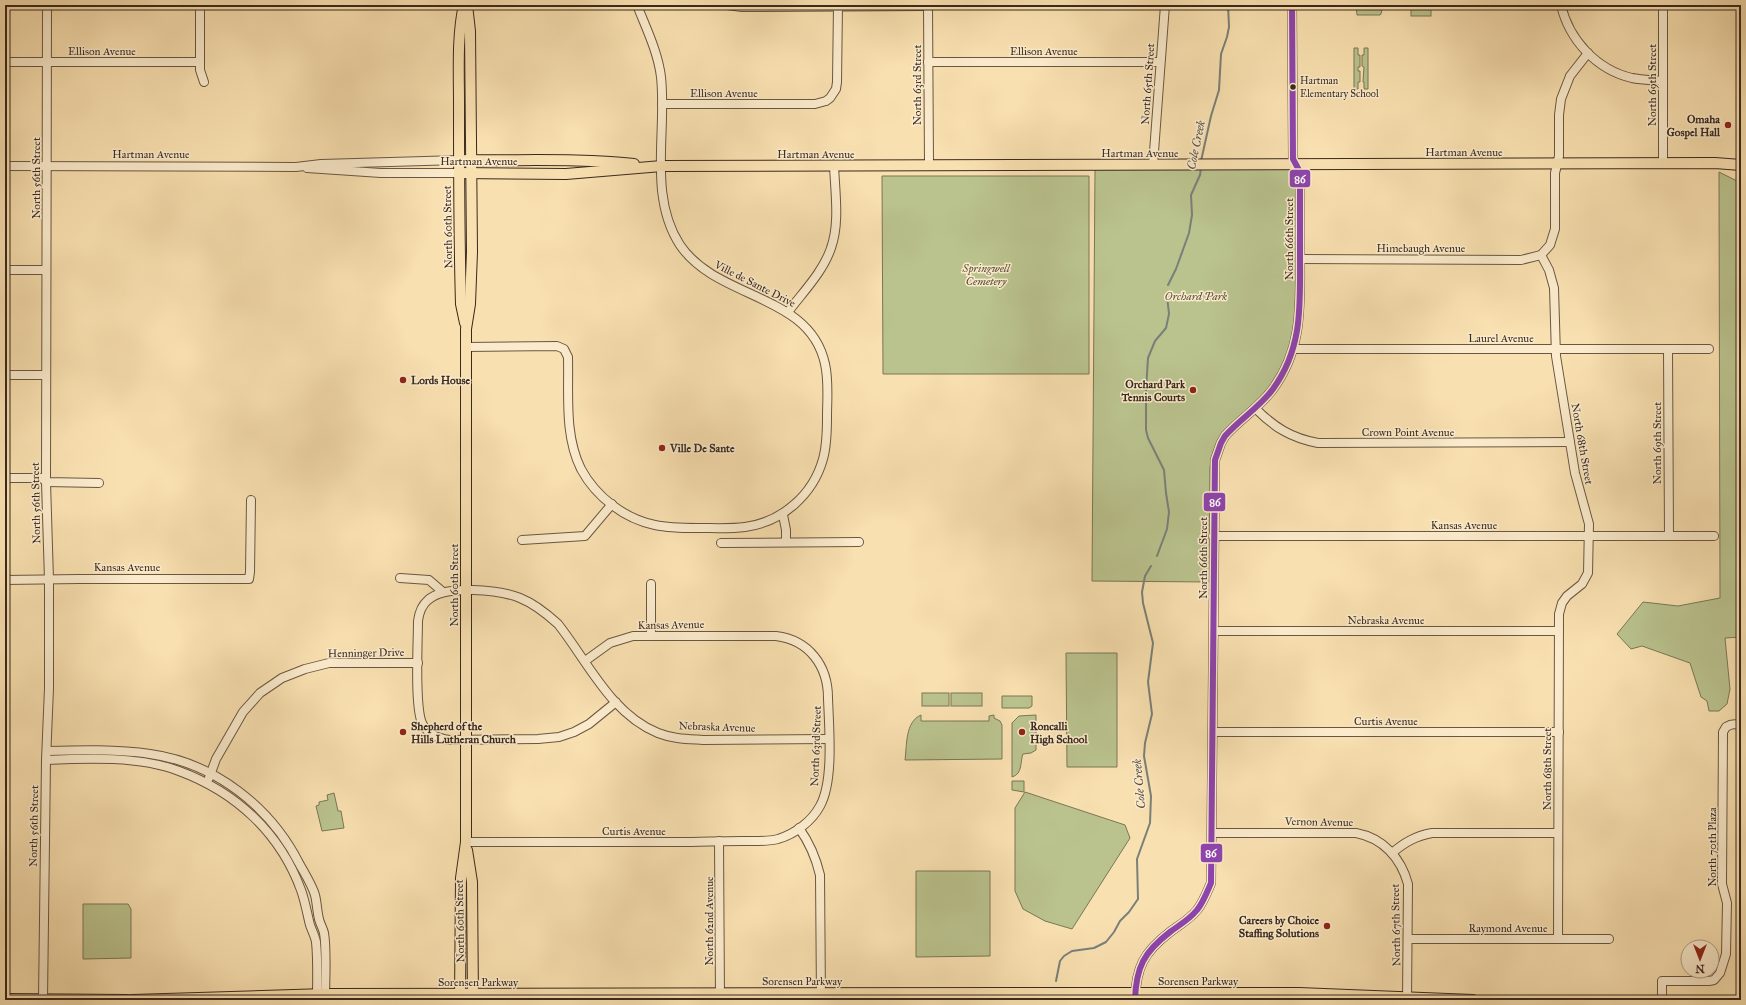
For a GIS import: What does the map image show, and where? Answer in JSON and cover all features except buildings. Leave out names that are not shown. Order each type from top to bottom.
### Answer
[{"type":"main road","name":"North 60th Street","points":[[464,5],[461,16],[459,72],[459,173],[461,304],[466,329]]},
{"type":"main road","name":"North 60th Street","points":[[460,997],[461,878],[466,842],[466,329],[470,304],[472,173],[470,31],[467,5]]},
{"type":"main road","name":"Hartman Avenue","points":[[459,160],[610,162],[662,166]]},
{"type":"main road","name":"Hartman Avenue","points":[[1715,163],[1741,172]]},
{"type":"main road","name":"Hartman Avenue","points":[[459,173],[566,174],[662,166],[1715,163],[1741,165]]},
{"type":"main road","name":"North 60th Street","points":[[466,842],[472,882],[473,997]]},
{"type":"main road","name":"Sorensen Parkway","points":[[132,1000],[321,997],[1034,996],[1299,997],[1473,1000]]},
{"type":"main road","points":[[5,999],[128,1000]]},
{"type":"street","name":"North 56th Street","points":[[43,1000],[46,760],[49,688],[49,580],[46,482],[47,5]]},
{"type":"street","points":[[200,5],[200,70],[204,82]]},
{"type":"street","name":"Ville de Sante Drive","points":[[466,347],[557,346],[564,349],[568,357],[569,422],[575,455],[582,470],[593,486],[612,504],[624,513],[645,522],[677,528],[744,527],[771,520],[783,515],[799,500],[815,480],[824,457],[827,436],[826,372],[822,354],[812,333],[804,324],[788,312],[714,277],[687,254],[675,236],[666,215],[662,193],[661,77],[657,57],[637,5]]},
{"type":"street","points":[[727,5],[928,6]]},
{"type":"street","name":"North 65th Street","points":[[1153,165],[1165,5]]},
{"type":"street","name":"North 66th Street","points":[[1135,997],[1139,968],[1150,950],[1170,932],[1189,919],[1200,906],[1211,883],[1214,469],[1219,448],[1230,430],[1267,397],[1279,381],[1294,349],[1300,310],[1300,172],[1293,158],[1292,5]]},
{"type":"street","points":[[1561,5],[1565,18],[1572,32],[1588,53],[1603,65],[1622,75],[1641,80],[1663,81]]},
{"type":"street","name":"North 69th Street","points":[[1663,5],[1663,164]]},
{"type":"street","name":"Ellison Avenue","points":[[662,104],[815,104],[826,100],[832,96],[837,82],[838,6]]},
{"type":"street","name":"North 63rd Street","points":[[928,6],[929,165]]},
{"type":"street","points":[[1541,255],[1548,248],[1554,236],[1555,174],[1559,156],[1559,115],[1563,92],[1574,70],[1588,53]]},
{"type":"street","name":"Ellison Avenue","points":[[5,62],[200,62]]},
{"type":"street","name":"Ellison Avenue","points":[[928,62],[1160,62]]},
{"type":"street","name":"Hartman Avenue","points":[[296,167],[328,163],[459,160]]},
{"type":"street","points":[[788,312],[819,272],[831,249],[836,221],[834,165]]},
{"type":"street","name":"Hartman Avenue","points":[[5,166],[296,167],[381,173],[459,173]]},
{"type":"street","name":"Himebaugh Avenue","points":[[1300,259],[1521,260],[1541,255]]},
{"type":"street","name":"North 68th Street","points":[[1541,255],[1549,270],[1554,288],[1556,349],[1570,442],[1577,482],[1589,519],[1588,573],[1582,584],[1567,596],[1562,603],[1559,614],[1558,939]]},
{"type":"street","points":[[5,270],[46,270]]},
{"type":"street","name":"Laurel Avenue","points":[[1294,349],[1709,349]]},
{"type":"street","name":"North 69th Street","points":[[1668,349],[1670,536]]},
{"type":"street","points":[[5,375],[46,375]]},
{"type":"street","name":"Crown Point Avenue","points":[[1256,408],[1270,422],[1284,432],[1299,439],[1318,443],[1570,442]]},
{"type":"street","points":[[5,478],[42,478],[46,482],[99,483]]},
{"type":"street","name":"Kansas Avenue","points":[[5,580],[94,578],[248,579],[250,572],[251,500]]},
{"type":"street","points":[[522,540],[585,536],[612,504]]},
{"type":"street","points":[[783,515],[786,530],[786,542]]},
{"type":"street","name":"Kansas Avenue","points":[[1213,536],[1714,536]]},
{"type":"street","points":[[721,543],[859,542]]},
{"type":"street","points":[[400,578],[429,580],[443,592]]},
{"type":"street","points":[[650,584],[651,635]]},
{"type":"street","points":[[584,661],[558,624],[536,606],[520,598],[504,593],[466,591],[443,592],[428,599],[419,616],[418,709],[423,725],[435,736],[449,740],[538,739],[559,737],[589,724],[616,702]]},
{"type":"street","name":"Nebraska Avenue","points":[[1214,631],[1559,631]]},
{"type":"street","name":"Kansas Avenue","points":[[584,661],[603,647],[618,640],[633,636],[651,635],[776,636],[795,640],[810,651]]},
{"type":"street","name":"North 63rd Street","points":[[798,828],[814,815],[825,796],[828,778],[828,683],[820,662],[810,651]]},
{"type":"street","name":"Nebraska Avenue","points":[[584,661],[628,715],[643,726],[658,733],[675,738],[703,740],[828,739]]},
{"type":"street","name":"Henninger Drive","points":[[205,784],[211,774],[216,759],[243,712],[260,693],[282,678],[305,669],[329,663],[418,663]]},
{"type":"street","name":"North 70th Plaza","points":[[1662,1000],[1662,981],[1714,980],[1720,973],[1726,954],[1727,903],[1722,884],[1724,732],[1726,727],[1731,724],[1741,726]]},
{"type":"street","name":"Curtis Avenue","points":[[1213,732],[1559,732]]},
{"type":"street","points":[[47,751],[150,754],[195,766],[235,788],[252,801],[278,827],[287,839],[315,894],[324,934],[321,997]]},
{"type":"street","points":[[46,760],[126,761],[179,771],[205,784],[244,808],[267,830],[277,843],[301,888],[316,941],[321,997]]},
{"type":"street","points":[[798,828],[804,836],[814,856],[820,875],[821,997]]},
{"type":"street","name":"Curtis Avenue","points":[[466,842],[719,842],[773,840],[790,834],[798,828]]},
{"type":"street","name":"Vernon Avenue","points":[[1212,833],[1356,833],[1375,839],[1392,853]]},
{"type":"street","points":[[1392,853],[1407,841],[1415,837],[1432,833],[1558,833]]},
{"type":"street","name":"North 62nd Avenue","points":[[719,842],[720,997]]},
{"type":"street","name":"North 67th Street","points":[[1392,853],[1402,868],[1408,884],[1407,999]]},
{"type":"street","name":"Raymond Avenue","points":[[1408,939],[1609,939]]},
{"type":"green space","points":[[1356,5],[1398,5],[1398,9],[1382,9],[1380,15],[1357,15]]},
{"type":"green space","points":[[1411,5],[1431,5],[1431,16],[1411,16]]},
{"type":"green space","points":[[1354,48],[1358,48],[1358,55],[1360,55],[1360,67],[1358,67],[1358,71],[1360,71],[1360,82],[1358,82],[1358,89],[1354,89]]},
{"type":"green space","points":[[1364,48],[1368,48],[1368,89],[1364,89],[1363,82],[1364,67],[1362,66],[1362,55],[1364,55]]},
{"type":"green space","name":"Orchard Park","points":[[1095,169],[1292,169],[1297,176],[1297,313],[1287,358],[1269,390],[1219,439],[1213,452],[1210,467],[1210,582],[1092,581]]},
{"type":"green space","points":[[1719,172],[1741,183],[1741,637],[1725,638],[1730,689],[1727,704],[1719,711],[1709,711],[1707,701],[1701,697],[1690,663],[1642,646],[1631,649],[1617,634],[1643,602],[1678,606],[1720,598]]},
{"type":"green space","name":"Springwell Cemetery","points":[[882,176],[1089,176],[1089,374],[883,374]]},
{"type":"green space","points":[[1066,653],[1117,653],[1117,767],[1067,767]]},
{"type":"green space","points":[[922,693],[949,693],[949,706],[922,706]]},
{"type":"green space","points":[[951,693],[982,693],[982,706],[951,706]]},
{"type":"green space","points":[[1002,696],[1032,696],[1032,706],[1029,708],[1002,708]]},
{"type":"green space","points":[[921,715],[921,721],[989,721],[989,716],[994,715],[994,718],[1000,721],[1002,725],[1002,759],[905,760],[909,728],[916,718]]},
{"type":"green space","points":[[1036,715],[1036,750],[1031,753],[1023,754],[1020,770],[1012,777],[1012,723],[1019,716]]},
{"type":"green space","points":[[1012,781],[1024,781],[1024,792],[1012,790]]},
{"type":"green space","points":[[1025,792],[1125,825],[1130,838],[1072,929],[1045,921],[1023,909],[1015,891],[1015,808]]},
{"type":"green space","points":[[334,793],[338,811],[341,811],[344,828],[322,831],[316,806],[319,805],[319,802],[328,800],[327,795]]},
{"type":"green space","points":[[916,871],[990,871],[990,956],[916,957]]},
{"type":"green space","points":[[83,904],[128,904],[131,909],[131,958],[83,959]]},
{"type":"waterway","name":"Cole Creek","points":[[1201,161],[1211,116],[1219,90],[1221,54],[1229,27],[1228,5]]},
{"type":"waterway","name":"Cole Creek","points":[[1168,285],[1176,269],[1189,233],[1192,215],[1191,195],[1200,175],[1201,167]]},
{"type":"waterway","name":"Cole Creek","points":[[1157,556],[1167,529],[1169,512],[1164,470],[1148,438],[1146,430],[1146,390],[1148,358],[1155,341],[1166,328],[1169,314],[1167,296]]},
{"type":"waterway","name":"Cole Creek","points":[[1056,981],[1060,961],[1064,956],[1072,951],[1094,948],[1106,942],[1120,921],[1129,912],[1138,899],[1137,859],[1150,823],[1151,796],[1144,756],[1145,743],[1152,714],[1148,682],[1153,643],[1143,603],[1142,592],[1145,576],[1151,566]]},
{"type":"transit line","name":"86","points":[[1135,1000],[1137,978],[1143,961],[1161,939],[1194,914],[1205,897],[1211,883],[1215,460],[1225,436],[1268,395],[1283,374],[1290,358],[1298,326],[1300,292],[1300,172],[1293,159],[1292,5]]},
{"type":"place","name":"Hartman Elementary School","points":[[1293,87]]},
{"type":"place","name":"Omaha Gospel Hall","points":[[1728,125]]},
{"type":"place","name":"Lords House","points":[[403,380]]},
{"type":"place","name":"Orchard Park Tennis Courts","points":[[1193,390]]},
{"type":"place","name":"Ville De Sante","points":[[662,448]]},
{"type":"place","name":"Shepherd of the Hills Lutheran Church","points":[[403,732]]},
{"type":"place","name":"Roncalli High School","points":[[1022,732]]},
{"type":"place","name":"Careers by Choice Staffing Solutions","points":[[1327,926]]}]
